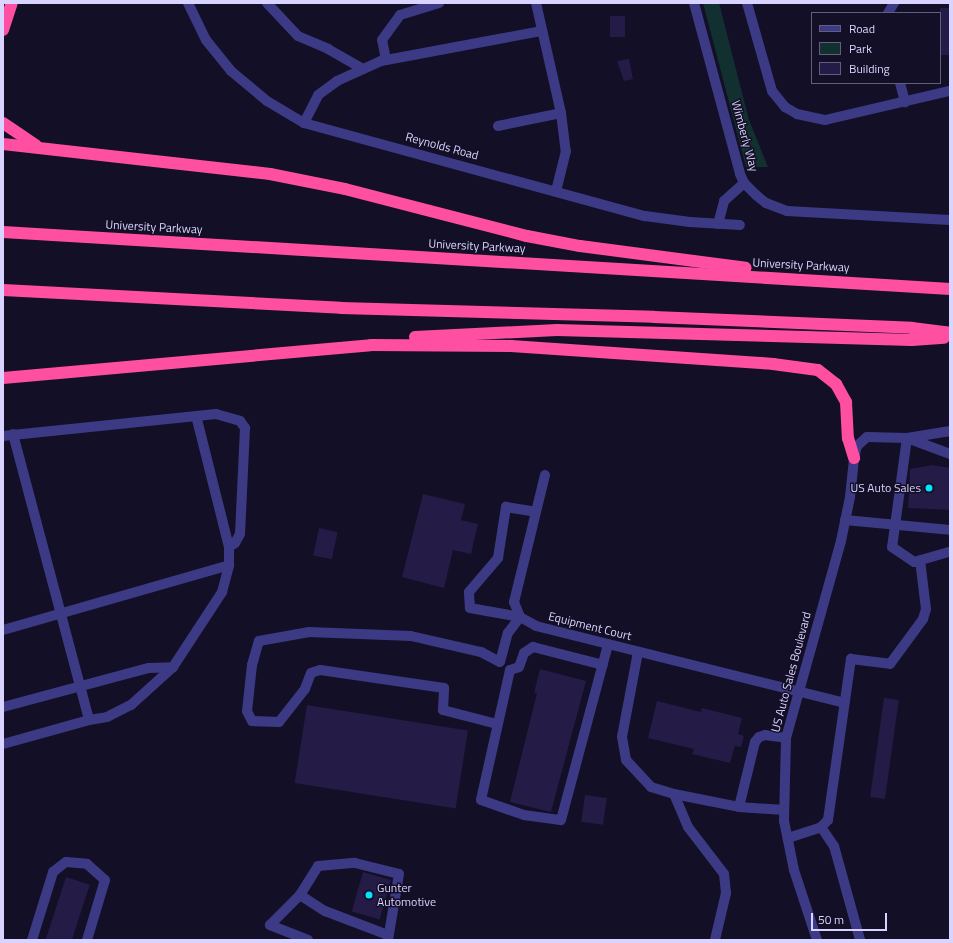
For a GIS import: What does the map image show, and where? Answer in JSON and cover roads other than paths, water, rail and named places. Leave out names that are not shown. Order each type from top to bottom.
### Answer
[{"type":"highway","points":[[3,30],[12,3]]},
{"type":"highway","points":[[3,123],[24,139],[43,148]]},
{"type":"highway","points":[[3,144],[270,174],[345,189],[472,224],[580,246],[846,281]]},
{"type":"highway","name":"University Parkway","points":[[3,232],[846,281],[950,289]]},
{"type":"highway","points":[[3,290],[340,308],[732,320],[912,328],[950,333]]},
{"type":"highway","points":[[371,345],[402,338],[472,332],[557,330],[912,340],[950,338]]},
{"type":"highway","points":[[3,378],[371,345],[510,346],[810,368],[831,378],[844,396],[848,413],[848,438],[854,458]]},
{"type":"street","name":"Reynolds Road","points":[[188,3],[206,40],[231,71],[267,101],[304,123],[645,216],[740,225]]},
{"type":"street","points":[[266,3],[298,36],[328,49],[363,69]]},
{"type":"street","points":[[386,60],[382,40],[400,15],[439,3]]},
{"type":"street","points":[[536,3],[561,113],[566,151],[556,191]]},
{"type":"street","name":"Wimberly Way","points":[[694,3],[744,183],[766,203],[787,211],[950,220]]},
{"type":"street","points":[[748,3],[769,84],[785,107],[810,118],[825,120],[950,91]]},
{"type":"street","points":[[889,12],[894,3]]},
{"type":"street","points":[[304,123],[318,95],[337,81],[386,60],[542,32]]},
{"type":"street","points":[[900,84],[905,102]]},
{"type":"street","points":[[498,126],[561,113]]},
{"type":"street","points":[[718,224],[724,201],[744,183]]},
{"type":"street","points":[[89,720],[60,613],[8,435],[216,414],[232,417],[240,421],[246,428],[240,534],[235,543],[229,547]]},
{"type":"street","points":[[3,744],[89,720],[107,717],[131,705],[173,667],[222,592],[229,565],[229,547],[196,416]]},
{"type":"street","points":[[907,438],[950,430]]},
{"type":"street","name":"US Auto Sales Boulevard","points":[[817,940],[794,870],[788,838],[784,810],[786,738],[797,691],[846,520],[854,458],[857,446],[867,437],[907,438]]},
{"type":"street","points":[[907,438],[950,454]]},
{"type":"street","points":[[907,438],[892,547],[914,562],[950,552]]},
{"type":"street","points":[[500,662],[508,633],[520,617],[514,602],[545,475]]},
{"type":"street","name":"Equipment Court","points":[[536,512],[506,508],[498,558],[469,592],[470,608],[520,617],[536,626],[845,703]]},
{"type":"street","points":[[846,520],[895,523],[950,530]]},
{"type":"street","points":[[788,838],[821,826],[828,820],[851,659],[890,664],[923,619],[926,609],[920,560]]},
{"type":"street","points":[[3,630],[229,565]]},
{"type":"street","points":[[497,724],[443,710],[444,688],[320,670],[311,673],[305,689],[279,722],[252,721],[247,711],[252,666],[259,641],[309,632],[411,636],[481,652],[500,662],[510,670]]},
{"type":"street","points":[[510,670],[497,724],[482,800],[524,815],[560,820],[608,644]]},
{"type":"street","points":[[510,670],[520,667],[524,653],[534,647],[603,665]]},
{"type":"street","points":[[638,652],[622,737],[626,760],[651,786],[674,794],[739,807],[784,810]]},
{"type":"street","points":[[3,708],[149,668],[173,667]]},
{"type":"street","points":[[739,807],[755,742],[759,737],[765,736],[786,738]]},
{"type":"street","points":[[674,794],[688,827],[716,863],[727,885],[715,940]]},
{"type":"street","points":[[821,826],[834,846],[860,940]]},
{"type":"street","points":[[32,940],[53,872],[66,862],[87,864],[105,880],[87,940]]},
{"type":"street","points":[[300,895],[325,911],[388,937],[399,874],[355,863],[318,866],[300,895],[270,925],[284,936],[308,940]]},
{"type":"place","name":"US Auto Sales","points":[[929,488]]},
{"type":"place","name":"Gunter Automotive","points":[[369,895]]}]
